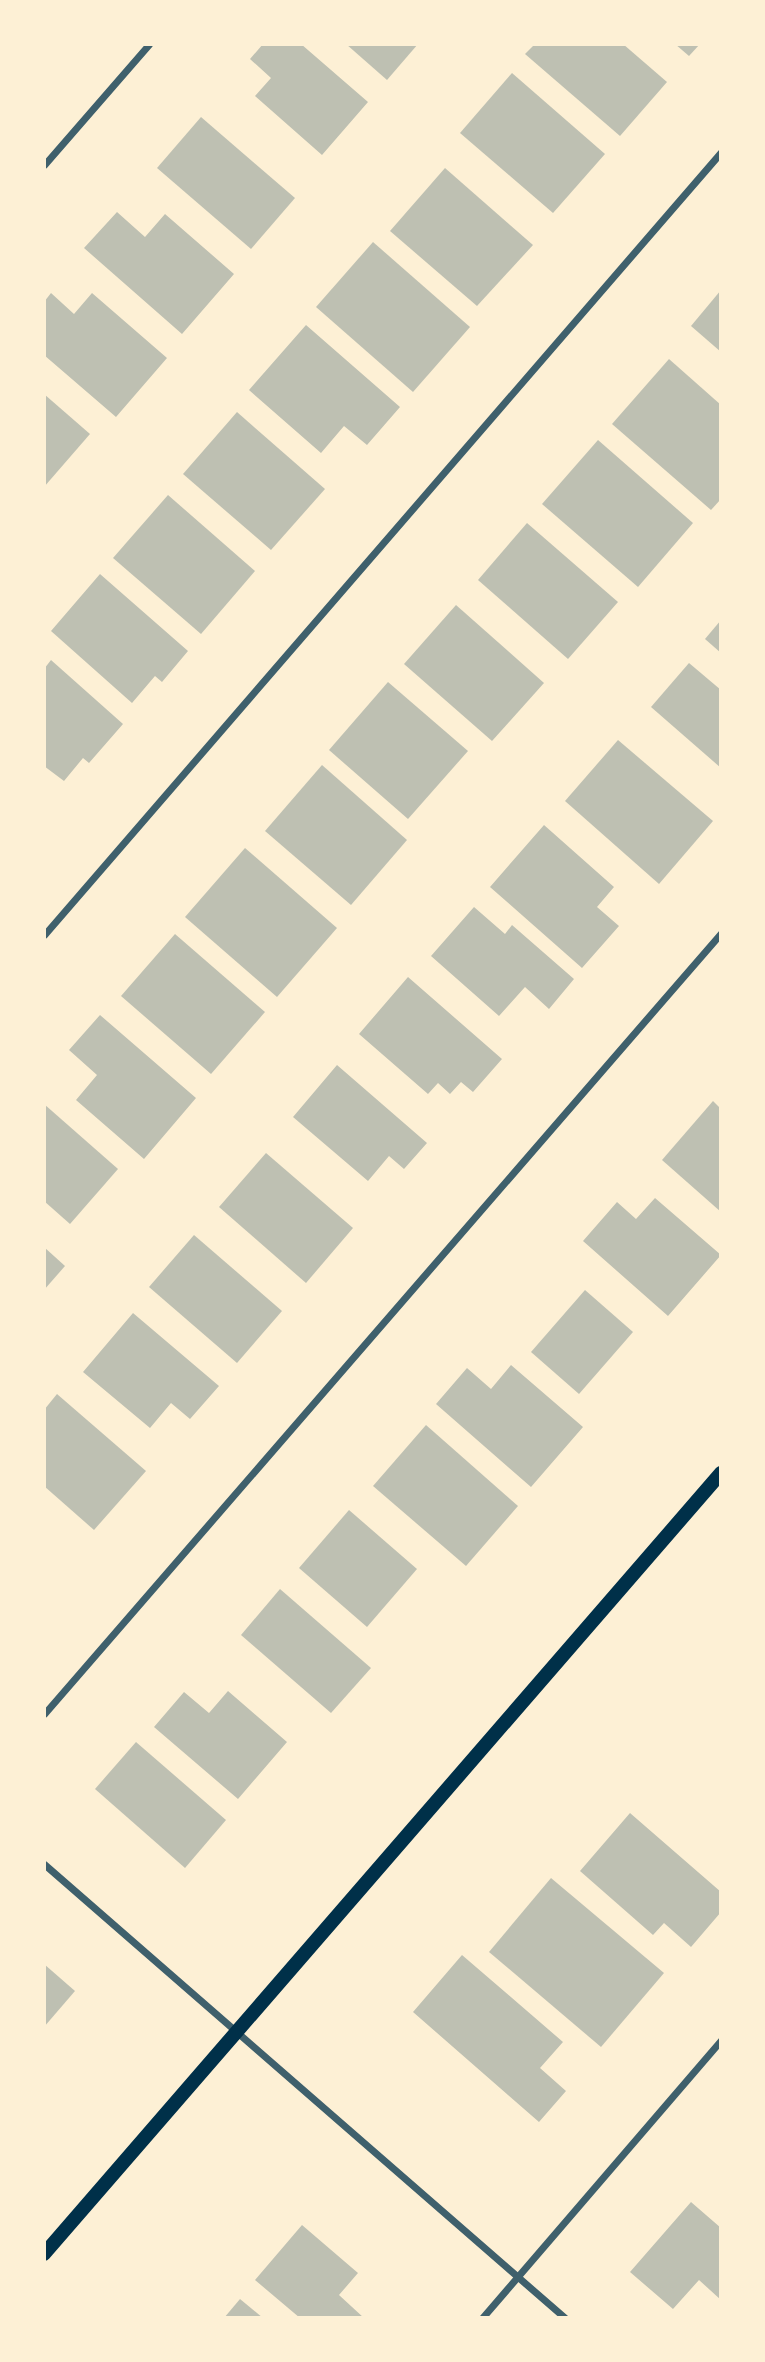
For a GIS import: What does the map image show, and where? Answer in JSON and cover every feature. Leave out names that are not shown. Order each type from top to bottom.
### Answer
[{"type":"main road","points":[[44,2254],[721,1473]]},
{"type":"street","points":[[44,164],[149,44]]},
{"type":"street","points":[[44,935],[721,152]]},
{"type":"street","points":[[44,1714],[721,933]]},
{"type":"street","points":[[44,1864],[565,2318]]},
{"type":"street","points":[[482,2318],[721,2040]]},
{"type":"building","points":[[263,44],[301,44],[368,102],[322,155],[255,96],[271,78],[250,59]]},
{"type":"building","points":[[346,44],[418,44],[387,80]]},
{"type":"building","points":[[535,44],[623,44],[667,82],[620,136],[525,54]]},
{"type":"building","points":[[675,44],[700,44],[689,56]]},
{"type":"building","points":[[512,73],[605,154],[553,213],[460,133]]},
{"type":"building","points":[[201,117],[295,198],[251,249],[157,168]]},
{"type":"building","points":[[445,168],[533,245],[477,306],[390,231]]},
{"type":"building","points":[[117,212],[145,237],[165,214],[234,274],[182,334],[84,248]]},
{"type":"building","points":[[373,242],[470,327],[413,392],[316,307]]},
{"type":"building","points":[[721,290],[721,352],[691,326]]},
{"type":"building","points":[[51,293],[74,314],[92,293],[167,358],[116,417],[44,355],[44,302]]},
{"type":"building","points":[[306,325],[400,407],[367,445],[344,426],[321,453],[249,390]]},
{"type":"building","points":[[669,359],[721,405],[721,499],[711,510],[612,424]]},
{"type":"building","points":[[44,394],[90,434],[44,487]]},
{"type":"building","points":[[237,412],[325,489],[271,550],[183,474]]},
{"type":"building","points":[[598,440],[693,523],[638,587],[542,504]]},
{"type":"building","points":[[168,495],[255,571],[201,634],[113,558]]},
{"type":"building","points":[[527,523],[618,602],[568,659],[478,580]]},
{"type":"building","points":[[100,574],[188,651],[162,682],[155,676],[132,703],[51,631]]},
{"type":"building","points":[[456,605],[544,683],[492,741],[404,664]]},
{"type":"building","points":[[721,620],[721,653],[705,639]]},
{"type":"building","points":[[51,660],[123,724],[89,763],[83,758],[64,781],[44,766],[44,669]]},
{"type":"building","points":[[689,663],[721,690],[721,768],[651,707]]},
{"type":"building","points":[[388,682],[468,751],[408,819],[329,750]]},
{"type":"building","points":[[618,740],[713,821],[659,884],[565,801]]},
{"type":"building","points":[[322,765],[407,840],[351,905],[265,831]]},
{"type":"building","points":[[544,825],[614,887],[597,907],[619,926],[582,968],[490,887]]},
{"type":"building","points":[[245,848],[337,928],[277,997],[185,917]]},
{"type":"building","points":[[474,907],[505,934],[512,925],[574,979],[549,1009],[525,987],[499,1016],[431,956]]},
{"type":"building","points":[[175,934],[265,1012],[211,1074],[121,996]]},
{"type":"building","points":[[408,977],[502,1059],[473,1092],[461,1082],[450,1094],[438,1083],[428,1094],[359,1034]]},
{"type":"building","points":[[100,1015],[196,1098],[144,1159],[76,1100],[97,1075],[69,1050]]},
{"type":"building","points":[[337,1065],[427,1143],[404,1169],[389,1156],[368,1181],[293,1117]]},
{"type":"building","points":[[713,1101],[721,1109],[721,1212],[662,1160]]},
{"type":"building","points":[[44,1104],[118,1169],[70,1224],[44,1201]]},
{"type":"building","points":[[266,1153],[353,1228],[306,1283],[219,1207]]},
{"type":"building","points":[[655,1198],[721,1255],[668,1316],[583,1241],[617,1202],[636,1219]]},
{"type":"building","points":[[194,1235],[282,1311],[237,1363],[149,1287]]},
{"type":"building","points":[[44,1247],[65,1266],[44,1290]]},
{"type":"building","points":[[585,1290],[633,1332],[579,1394],[531,1352]]},
{"type":"building","points":[[133,1313],[219,1386],[190,1419],[171,1403],[150,1428],[83,1372]]},
{"type":"building","points":[[511,1365],[583,1427],[531,1487],[436,1404],[467,1368],[491,1389]]},
{"type":"building","points":[[57,1394],[146,1471],[94,1530],[44,1486],[44,1410]]},
{"type":"building","points":[[426,1425],[518,1506],[466,1566],[373,1486]]},
{"type":"building","points":[[349,1510],[417,1569],[367,1627],[299,1568]]},
{"type":"building","points":[[280,1589],[371,1668],[331,1713],[241,1635]]},
{"type":"building","points":[[228,1691],[287,1742],[238,1799],[154,1727],[184,1692],[209,1713]]},
{"type":"building","points":[[136,1742],[226,1820],[185,1868],[95,1789]]},
{"type":"building","points":[[630,1813],[721,1892],[721,1912],[691,1947],[664,1923],[653,1935],[580,1871]]},
{"type":"building","points":[[551,1878],[664,1973],[601,2047],[489,1952]]},
{"type":"building","points":[[462,1955],[563,2042],[540,2068],[566,2091],[539,2122],[413,2012]]},
{"type":"building","points":[[44,1964],[75,1991],[44,2027]]},
{"type":"building","points":[[691,2202],[721,2228],[721,2300],[699,2280],[673,2309],[630,2272]]},
{"type":"building","points":[[302,2225],[358,2273],[339,2295],[364,2318],[300,2318],[255,2280]]},
{"type":"building","points":[[240,2299],[263,2318],[224,2318]]}]
